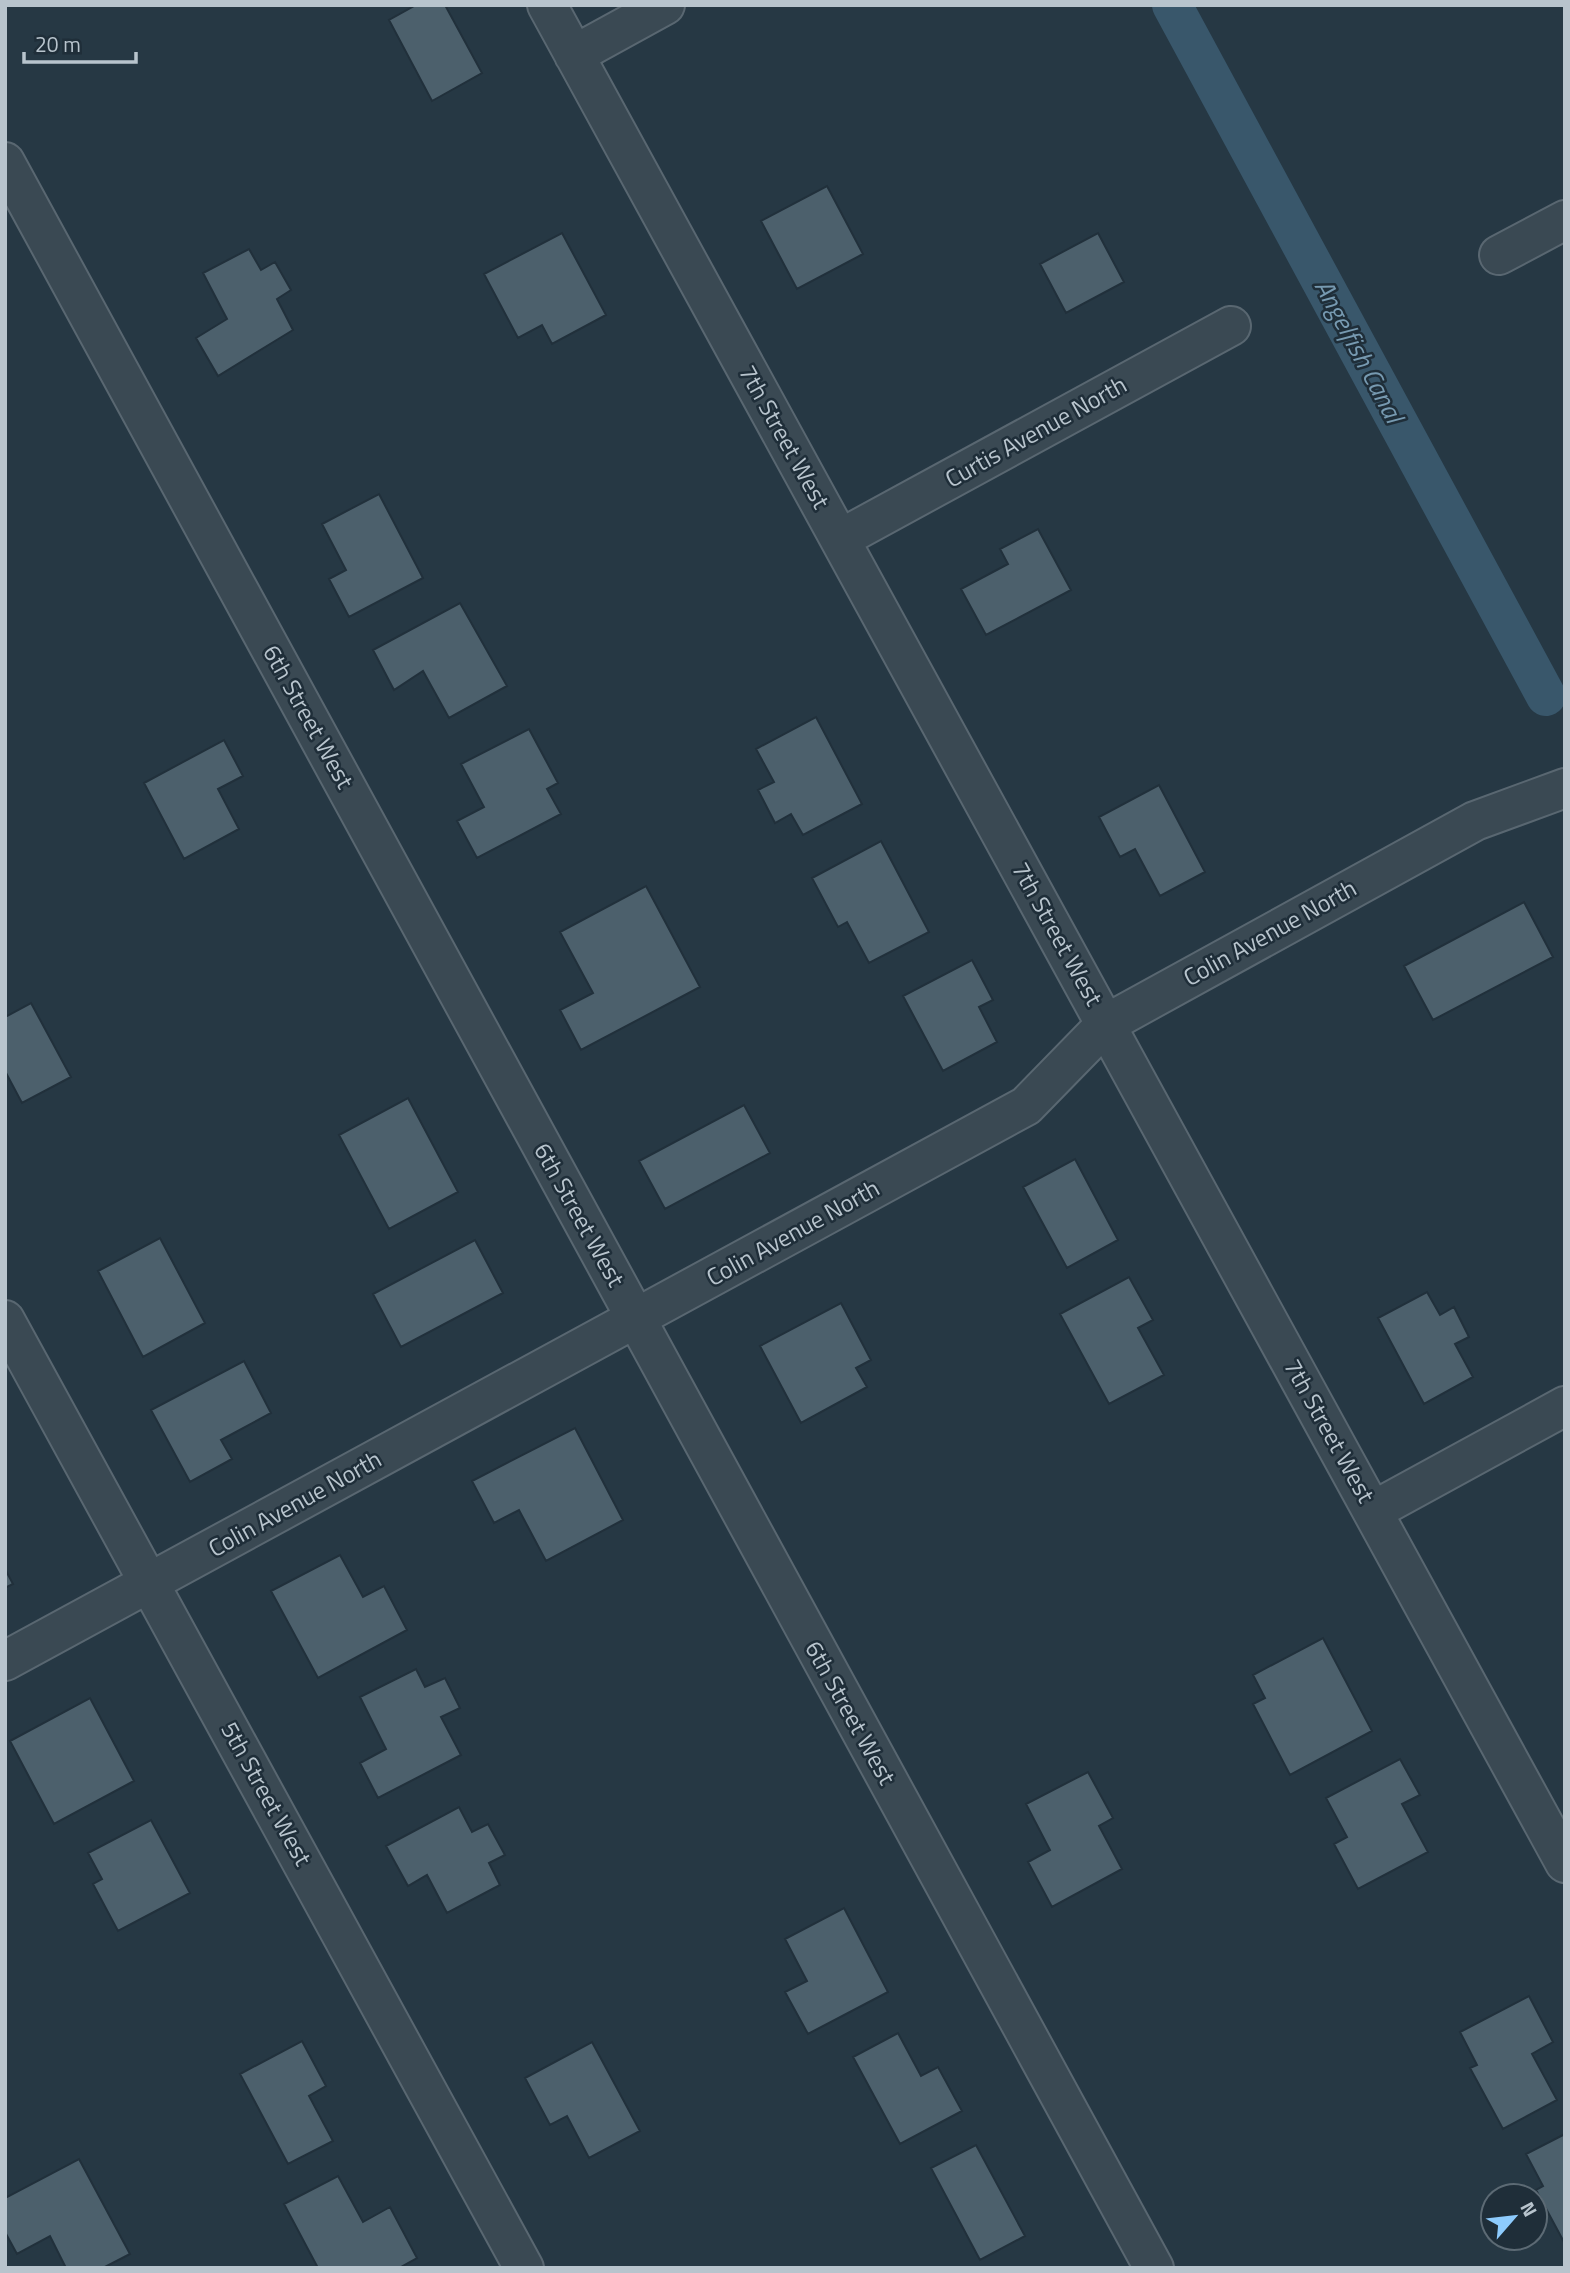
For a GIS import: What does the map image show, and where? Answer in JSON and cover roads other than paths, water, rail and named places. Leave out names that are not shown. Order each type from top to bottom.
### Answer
[{"type":"street","name":"7th Street West","points":[[547,5],[1565,1863]]},
{"type":"street","points":[[574,55],[665,5]]},
{"type":"street","name":"6th Street West","points":[[5,162],[1154,2268]]},
{"type":"street","points":[[1499,255],[1565,220]]},
{"type":"street","name":"Curtis Avenue North","points":[[840,539],[1231,326]]},
{"type":"street","name":"Colin Avenue North","points":[[5,1661],[1026,1106],[1106,1024],[1475,821],[1565,788]]},
{"type":"street","name":"5th Street West","points":[[5,1320],[524,2268]]},
{"type":"street","points":[[1373,1511],[1565,1406]]},
{"type":"waterway","name":"Angelfish Canal","points":[[1172,5],[1546,696]]}]
